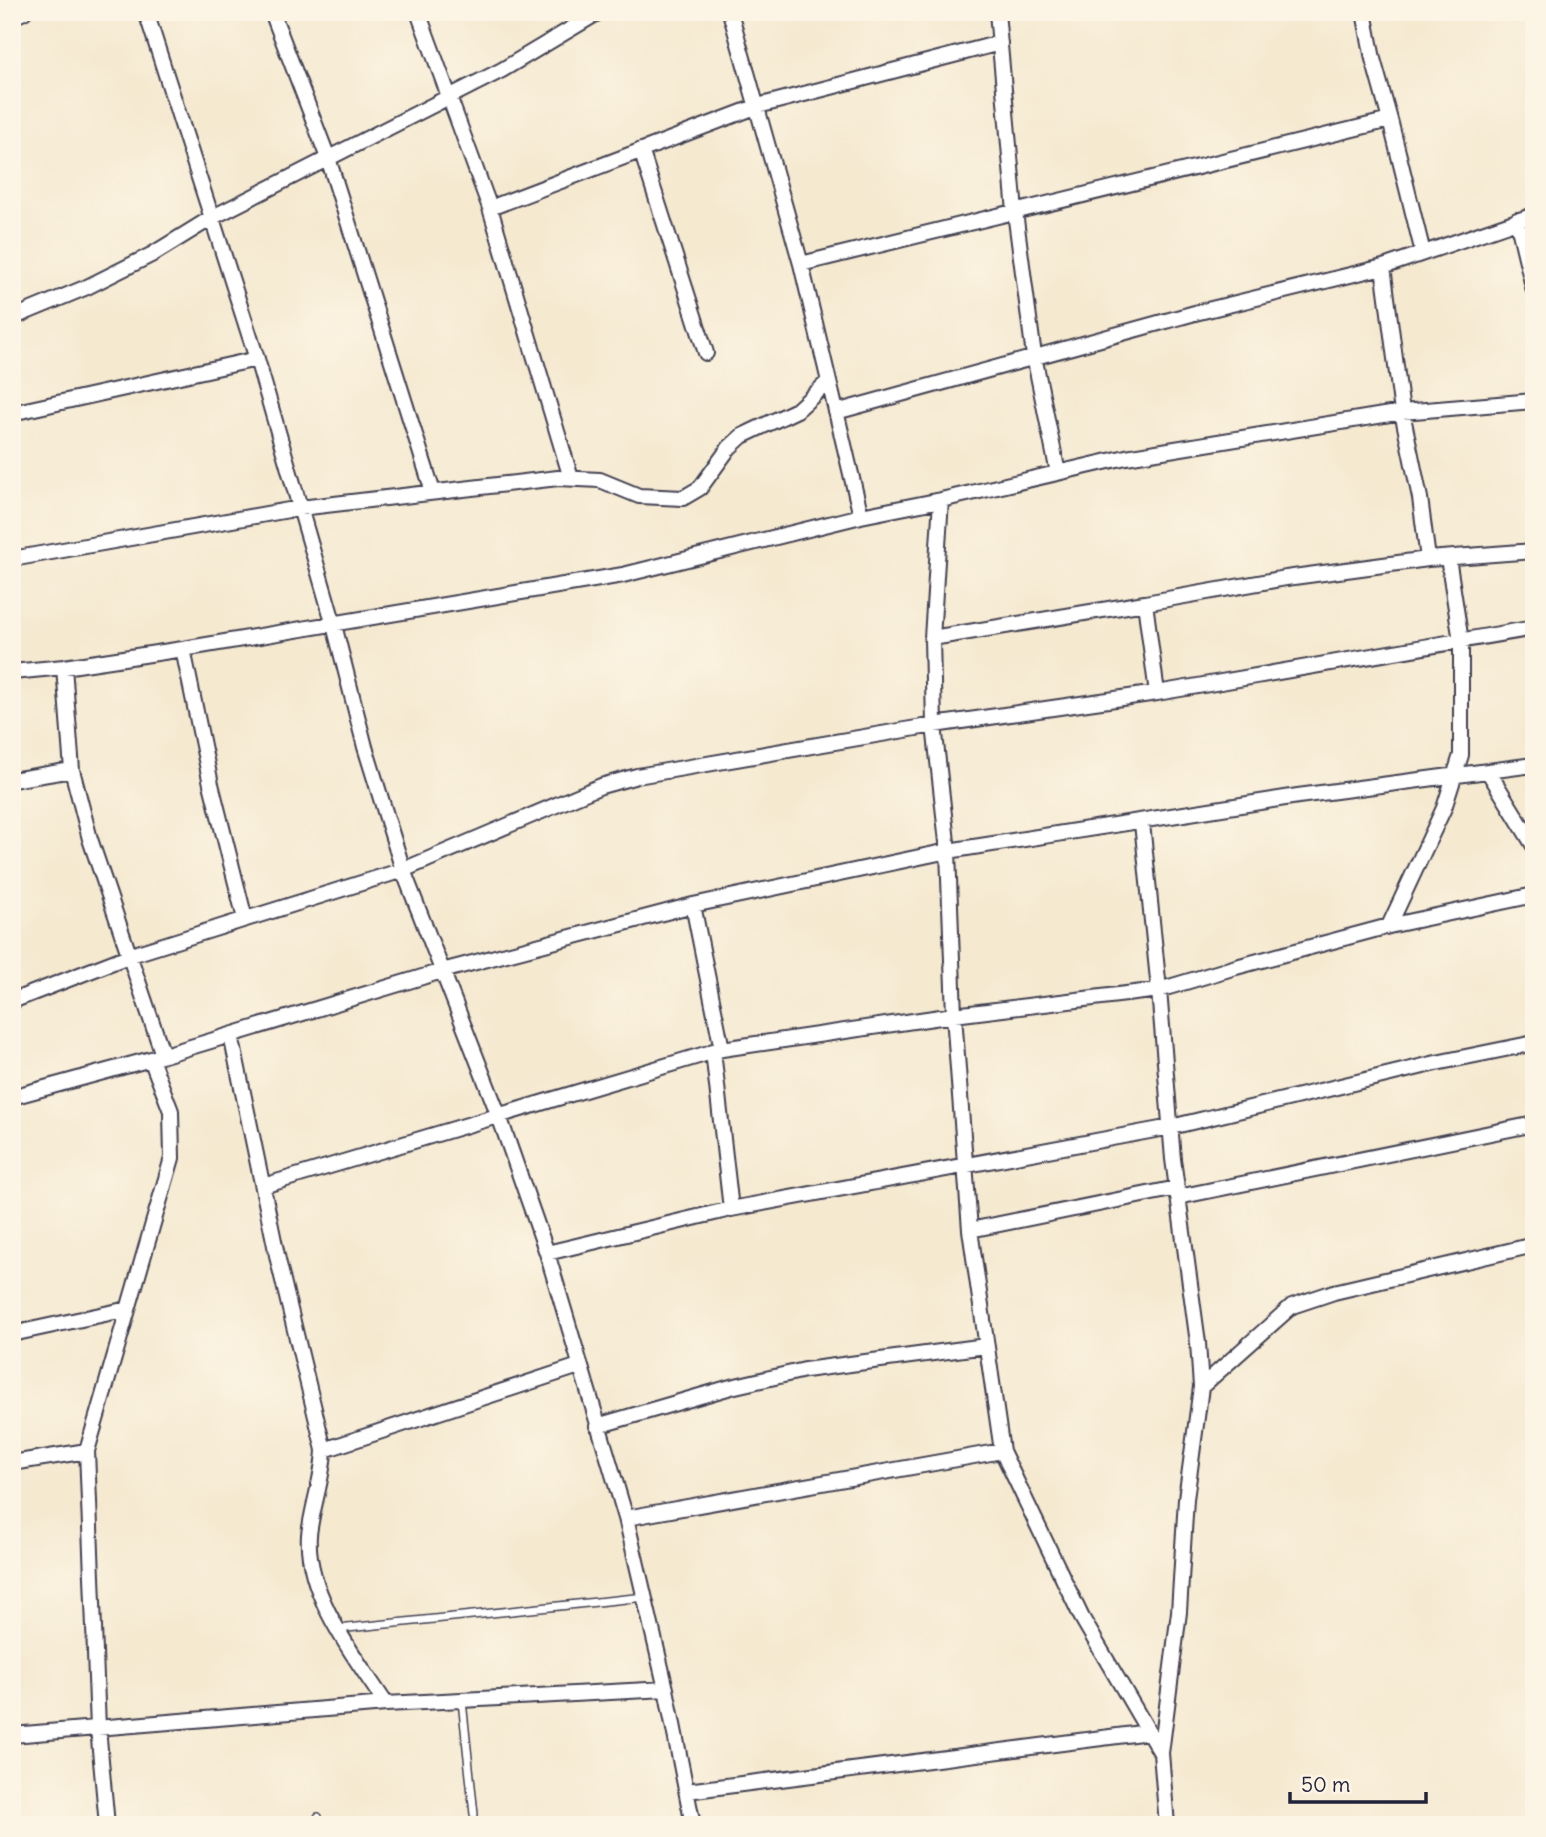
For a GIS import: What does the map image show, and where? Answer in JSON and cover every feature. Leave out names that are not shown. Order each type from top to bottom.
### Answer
[{"type":"street","points":[[12,17],[24,12]]},
{"type":"street","points":[[146,12],[257,359],[334,625],[365,747],[403,870],[499,1116],[547,1253],[626,1518],[666,1689],[693,1825]]},
{"type":"street","points":[[272,12],[328,158],[433,492]]},
{"type":"street","points":[[418,12],[490,208],[571,478]]},
{"type":"street","points":[[12,318],[87,287],[142,260],[213,217],[502,70],[599,12]]},
{"type":"street","points":[[730,12],[801,264],[861,516]]},
{"type":"street","points":[[997,12],[1015,212],[1034,356],[1058,473]]},
{"type":"street","points":[[1364,12],[1373,59],[1423,254]]},
{"type":"street","points":[[490,208],[758,106],[1000,43]]},
{"type":"street","points":[[801,264],[1390,120]]},
{"type":"street","points":[[641,150],[706,353]]},
{"type":"street","points":[[836,412],[1195,313],[1383,267],[1534,215]]},
{"type":"street","points":[[1517,220],[1534,291]]},
{"type":"street","points":[[1383,267],[1402,412],[1420,498],[1428,559]]},
{"type":"street","points":[[12,413],[257,359]]},
{"type":"street","points":[[12,559],[300,508],[571,478],[600,480],[639,496],[683,498],[700,488],[729,448],[742,436],[797,410],[828,382]]},
{"type":"street","points":[[12,672],[183,649],[623,575],[861,516],[1126,457],[1402,412],[1534,401]]},
{"type":"street","points":[[941,500],[932,638],[934,725],[948,851],[954,1015],[970,1230],[1002,1451],[1082,1618],[1161,1753]]},
{"type":"street","points":[[932,638],[1286,578],[1428,559],[1534,551]]},
{"type":"street","points":[[1389,926],[1444,808],[1461,755],[1461,641],[1448,558]]},
{"type":"street","points":[[1145,603],[1157,693]]},
{"type":"street","points":[[12,1001],[131,955],[403,870],[601,786],[637,776],[934,725],[1157,693],[1534,628]]},
{"type":"street","points":[[183,649],[211,784],[245,919]]},
{"type":"street","points":[[64,667],[72,770],[90,839],[131,955],[171,1111],[172,1158],[87,1451],[99,1728],[107,1825]]},
{"type":"street","points":[[12,1097],[157,1057],[442,971],[693,905],[948,851],[1142,823],[1298,796],[1534,765]]},
{"type":"street","points":[[12,780],[72,770]]},
{"type":"street","points":[[1488,771],[1534,846]]},
{"type":"street","points":[[1142,823],[1177,1193],[1198,1343],[1201,1387],[1186,1499],[1179,1612],[1161,1753],[1167,1825]]},
{"type":"street","points":[[263,1186],[718,1050],[954,1015],[1159,990],[1389,926],[1534,895]]},
{"type":"street","points":[[693,905],[718,1050],[731,1209]]},
{"type":"street","points":[[231,1035],[324,1450],[324,1466],[309,1537],[311,1566],[337,1629],[386,1704]]},
{"type":"street","points":[[547,1253],[731,1209],[1171,1127],[1436,1063],[1534,1043]]},
{"type":"street","points":[[970,1230],[1534,1124]]},
{"type":"street","points":[[1201,1387],[1292,1306],[1334,1292],[1534,1245]]},
{"type":"street","points":[[12,1334],[128,1309]]},
{"type":"street","points":[[597,1426],[742,1384],[805,1370],[986,1346]]},
{"type":"street","points":[[324,1450],[579,1366]]},
{"type":"street","points":[[12,1463],[87,1451]]},
{"type":"street","points":[[626,1518],[1002,1451]]},
{"type":"street","points":[[12,1735],[386,1704],[666,1689]]},
{"type":"street","points":[[687,1791],[1149,1732]]},
{"type":"lane","points":[[337,1629],[645,1597]]},
{"type":"lane","points":[[462,1700],[474,1814]]}]
